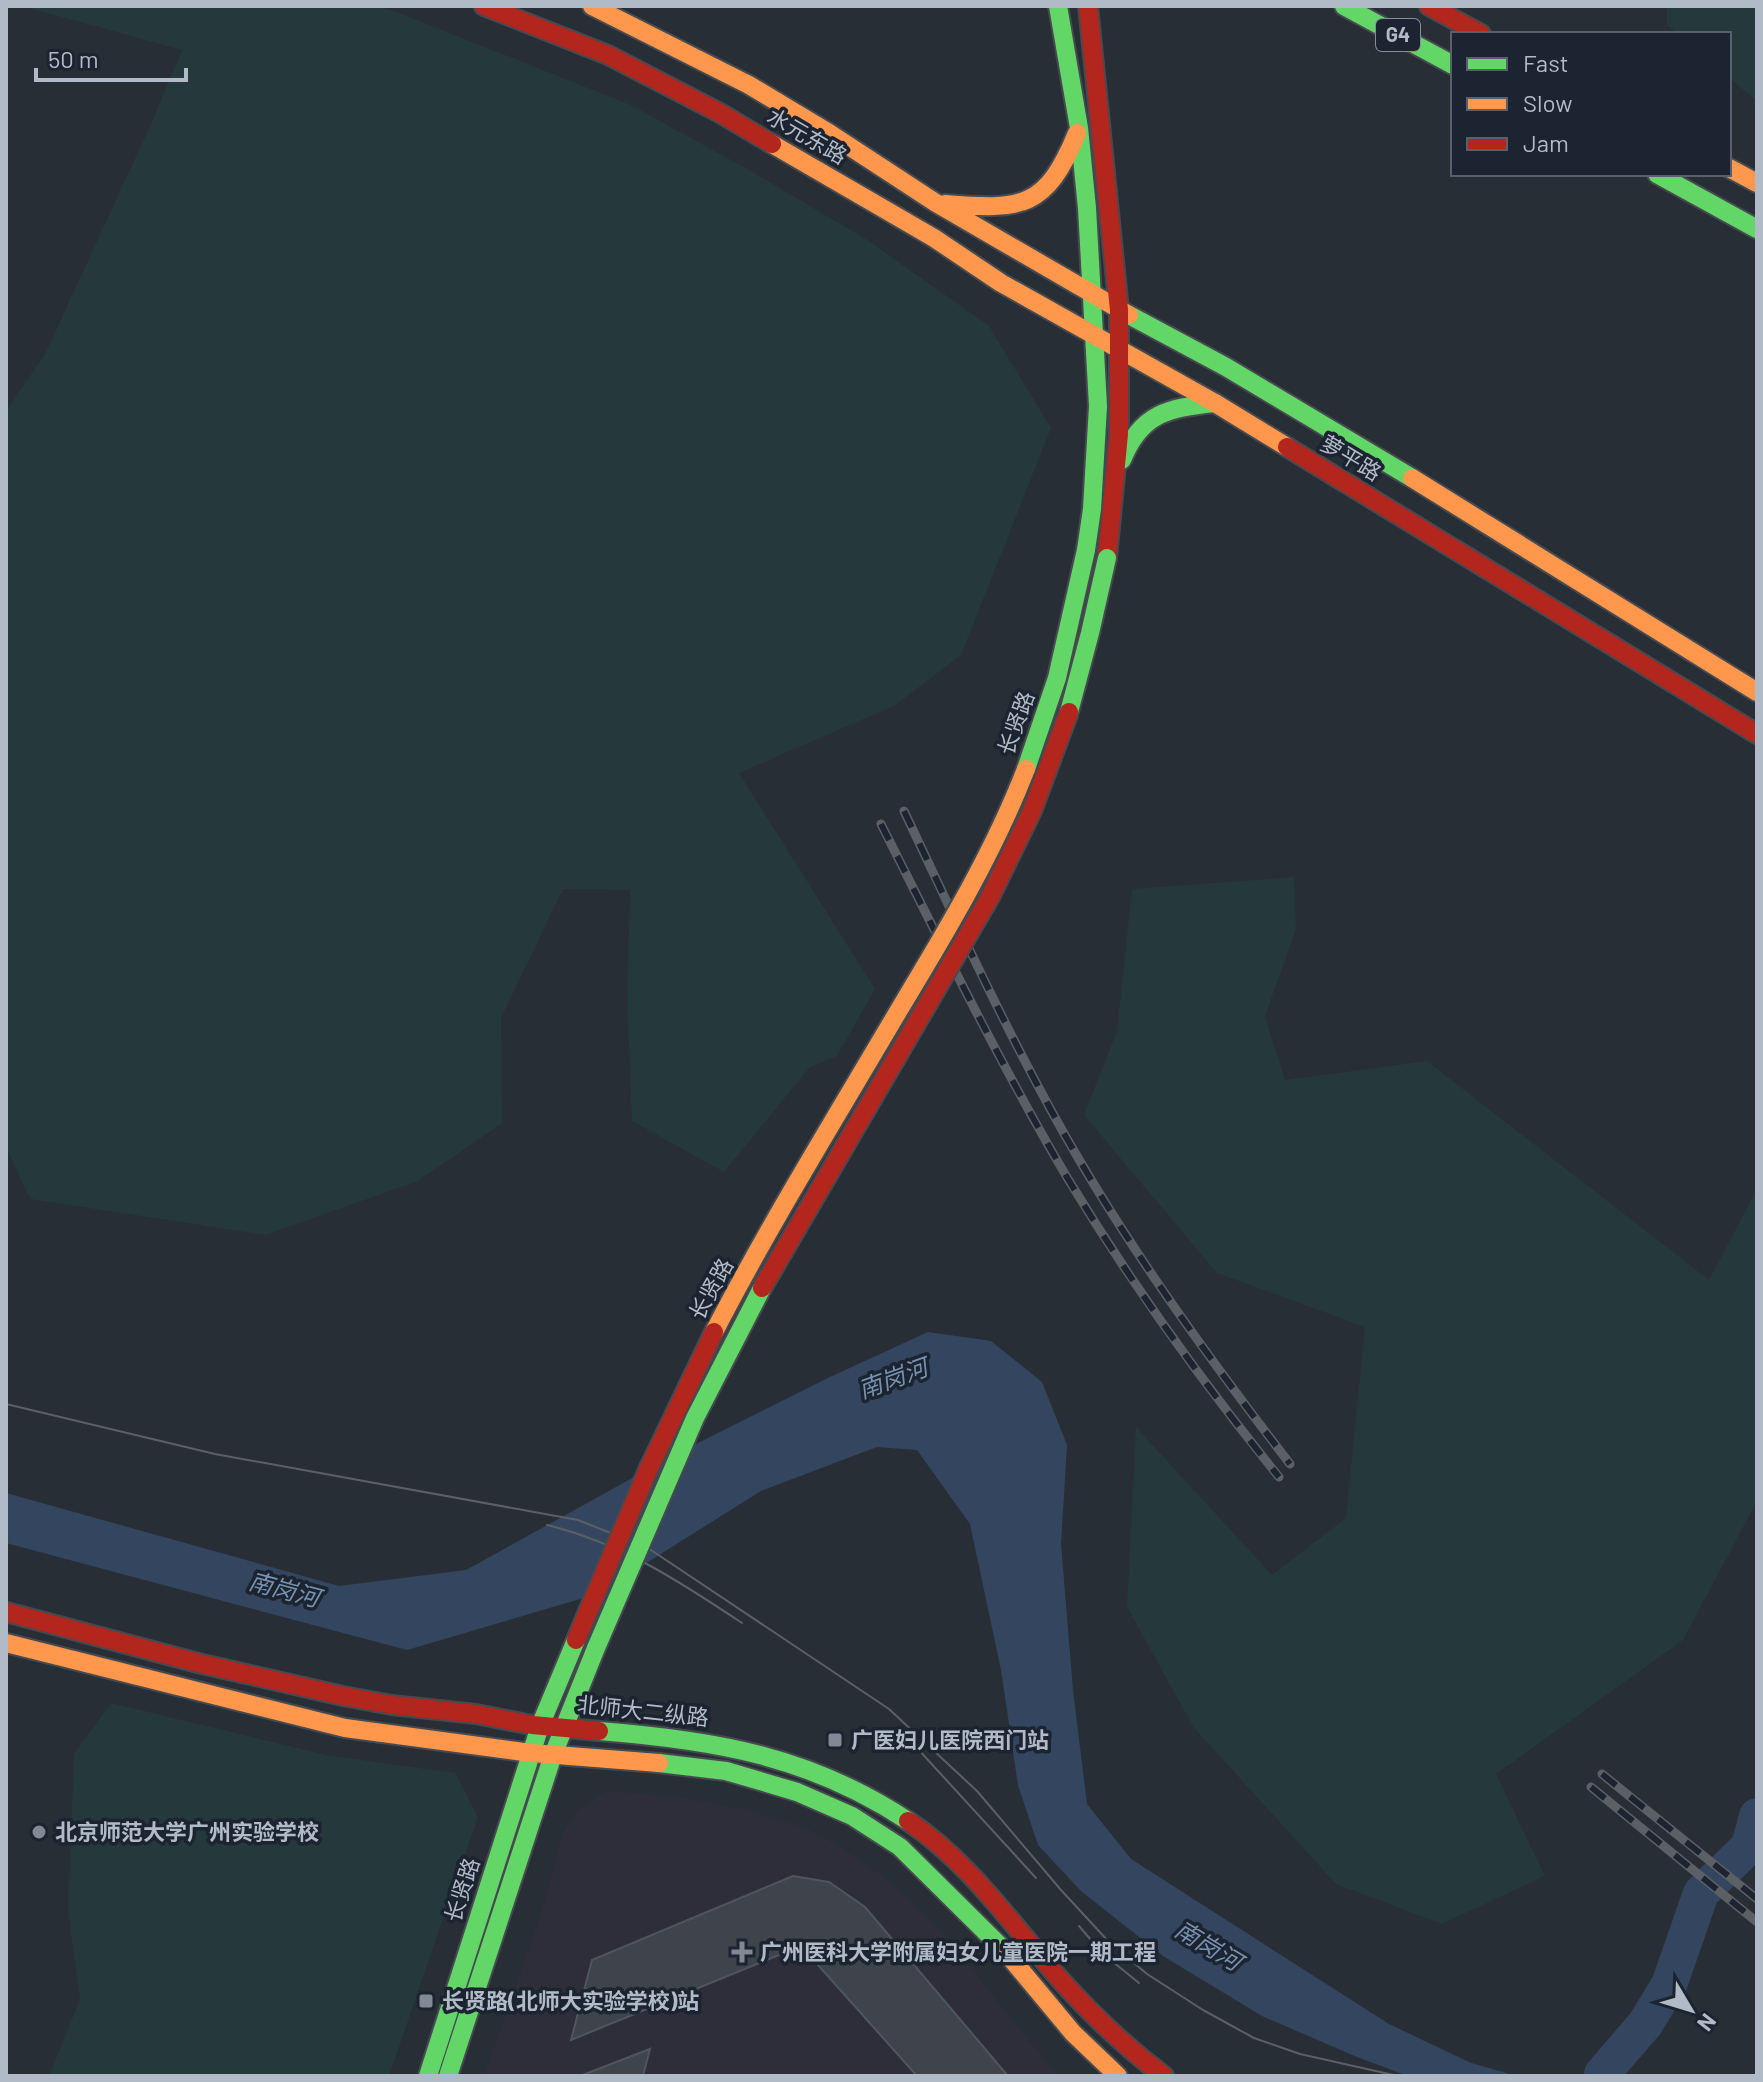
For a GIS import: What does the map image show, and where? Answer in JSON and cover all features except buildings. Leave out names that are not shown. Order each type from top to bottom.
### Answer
[{"type":"main road","name":"水元东路","points":[[484,6],[608,55],[720,113],[921,230],[1001,283],[1092,332]]},
{"type":"main road","name":"水元东路","points":[[592,6],[749,85],[936,203],[1091,294]]},
{"type":"main road","points":[[936,203],[992,208],[1031,200],[1061,172],[1079,128],[1043,6]]},
{"type":"main road","points":[[1058,6],[1079,128],[1087,208],[1092,332]]},
{"type":"main road","points":[[1088,6],[1119,310],[1116,482]]},
{"type":"main road","points":[[1104,6],[1108,199]]},
{"type":"main road","name":"G4","points":[[1344,6],[1451,64]]},
{"type":"main road","name":"G4","points":[[1429,6],[1477,32]]},
{"type":"main road","points":[[1731,169],[1757,183]]},
{"type":"main road","points":[[1661,176],[1757,229]]},
{"type":"main road","name":"萝平路","points":[[1091,294],[1226,367],[1450,501],[1757,692]]},
{"type":"main road","name":"萝平路","points":[[1092,332],[1215,403],[1757,734]]},
{"type":"main road","name":"长贤路","points":[[428,2076],[540,1726],[654,1455],[700,1359],[786,1203],[961,907],[1008,810],[1060,670],[1086,550],[1092,509],[1098,406],[1092,332]]},
{"type":"main road","points":[[1116,482],[1130,440],[1152,416],[1176,408],[1215,403]]},
{"type":"main road","name":"长贤路","points":[[448,2076],[553,1755],[671,1471],[726,1353],[770,1273],[975,924],[1016,846],[1070,714],[1087,654],[1107,558],[1116,482]]},
{"type":"main road","name":"北师大二纵路","points":[[6,1612],[340,1696],[540,1726],[688,1739],[747,1749],[827,1775],[881,1802],[946,1851],[1100,2025],[1164,2076]]},
{"type":"main road","points":[[6,1643],[345,1728],[480,1748],[726,1771],[797,1792],[852,1816],[900,1847],[990,1934],[1073,2033],[1118,2076]]},
{"type":"shaded area","points":[[22,6],[375,6],[631,105],[866,239],[989,326],[1051,428],[961,655],[894,706],[739,773],[875,989],[837,1056],[810,1067],[724,1172],[632,1121],[627,1000],[630,890],[563,889],[501,1018],[502,1123],[418,1181],[265,1235],[30,1199],[6,1147],[6,411],[45,354],[182,50]]},
{"type":"shaded area","points":[[1667,6],[1757,6],[1757,101],[1731,80],[1731,32],[1676,32],[1667,25]]},
{"type":"shaded area","points":[[1294,877],[1296,929],[1265,1016],[1285,1080],[1427,1061],[1709,1280],[1757,1189],[1757,1501],[1683,1640],[1496,1774],[1545,1876],[1442,1924],[1336,1884],[1194,1728],[1127,1607],[1136,1427],[1272,1575],[1346,1518],[1365,1327],[1217,1273],[1084,1115],[1117,1031],[1132,889]]},
{"type":"shaded area","points":[[111,1703],[326,1755],[455,1773],[478,1817],[389,2076],[49,2076],[80,1999],[68,1911],[74,1754]]},
{"type":"shaded area","name":"广州医科大学附属妇女儿童医院一期工程","points":[[606,1791],[682,1797],[748,1810],[806,1828],[844,1849],[893,1884],[941,1931],[1058,2076],[484,2076],[544,1904],[566,1827],[580,1809]]},
{"type":"water","name":"南岗河","points":[[928,1332],[991,1341],[1042,1382],[1067,1445],[1061,1544],[1073,1690],[1087,1804],[1131,1859],[1389,2024],[1471,2063],[1517,2076],[1408,2076],[1357,2057],[1262,2016],[1163,1956],[1081,1891],[1038,1845],[1018,1785],[1001,1670],[970,1524],[917,1450],[877,1447],[761,1491],[597,1594],[407,1650],[6,1543],[6,1493],[339,1586],[466,1570],[674,1455]]},
{"type":"waterway","points":[[1602,2074],[1645,2024],[1669,1985],[1701,1893],[1749,1846],[1757,1816]]},
{"type":"tram line","points":[[6,1404],[215,1454],[578,1520],[648,1548],[889,1709],[977,1791],[1109,1942],[1147,1974],[1254,2038],[1300,2054],[1398,2076]]},
{"type":"tram line","points":[[547,1525],[600,1542],[649,1565],[742,1623]]},
{"type":"tram line","points":[[917,1748],[1036,1878]]},
{"type":"tram line","points":[[1079,1926],[1102,1953],[1139,1983]]},
{"type":"railway","points":[[904,811],[1013,1038],[1078,1158],[1164,1292],[1290,1464]]},
{"type":"railway","points":[[881,824],[995,1048],[1068,1179],[1168,1331],[1279,1477]]},
{"type":"railway","points":[[1602,1774],[1757,1899]]},
{"type":"railway","points":[[1591,1787],[1757,1922]]},
{"type":"traffic: fast","points":[[1058,6],[1079,128],[1087,208],[1098,406],[1092,509],[1086,550]]},
{"type":"traffic: fast","points":[[1344,6],[1451,64]]},
{"type":"traffic: fast","points":[[1661,176],[1757,229]]},
{"type":"traffic: fast","points":[[1129,315],[1226,367],[1412,478]]},
{"type":"traffic: fast","points":[[1122,460],[1138,432],[1158,416],[1183,407],[1215,403]]},
{"type":"traffic: fast","points":[[1026,769],[1057,678],[1086,550]]},
{"type":"traffic: fast","points":[[1069,712],[1107,558]]},
{"type":"traffic: fast","points":[[596,1648],[695,1418],[762,1288]]},
{"type":"traffic: fast","points":[[428,2076],[540,1726],[576,1640]]},
{"type":"traffic: fast","points":[[448,2076],[553,1755],[596,1648]]},
{"type":"traffic: fast","points":[[599,1731],[682,1740],[760,1755],[835,1781],[908,1821]]},
{"type":"traffic: fast","points":[[659,1763],[726,1771],[797,1792],[852,1816],[900,1847],[1004,1950]]},
{"type":"traffic: slow","points":[[592,6],[749,85],[936,203],[1129,315]]},
{"type":"traffic: slow","points":[[945,204],[994,206],[1028,199],[1054,177],[1077,133]]},
{"type":"traffic: slow","points":[[772,144],[934,238],[1001,283],[1287,447]]},
{"type":"traffic: slow","points":[[1731,169],[1757,183]]},
{"type":"traffic: slow","points":[[1412,478],[1757,692]]},
{"type":"traffic: slow","points":[[714,1332],[781,1210],[968,892],[999,832],[1026,769]]},
{"type":"traffic: slow","points":[[6,1643],[345,1728],[531,1753],[659,1763]]},
{"type":"traffic: slow","points":[[1004,1950],[1073,2033],[1118,2076]]},
{"type":"traffic: jam","points":[[484,6],[608,55],[720,113],[772,144]]},
{"type":"traffic: jam","points":[[1088,6],[1119,310],[1119,434],[1107,558]]},
{"type":"traffic: jam","points":[[1429,6],[1477,32]]},
{"type":"traffic: jam","points":[[1287,447],[1757,734]]},
{"type":"traffic: jam","points":[[762,1288],[990,897],[1032,811],[1069,712]]},
{"type":"traffic: jam","points":[[576,1640],[648,1470],[714,1332]]},
{"type":"traffic: jam","points":[[6,1612],[198,1663],[343,1696],[532,1725],[599,1731]]},
{"type":"traffic: jam","points":[[908,1821],[950,1854],[1095,2016],[1164,2076]]},
{"type":"place","name":"广医妇儿医院西门站","points":[[835,1740]]},
{"type":"place","name":"北京师范大学广州实验学校","points":[[39,1832]]},
{"type":"place","name":"广州医科大学附属妇女儿童医院一期工程","points":[[742,1952]]},
{"type":"place","name":"长贤路(北师大实验学校)站","points":[[426,2001]]}]
